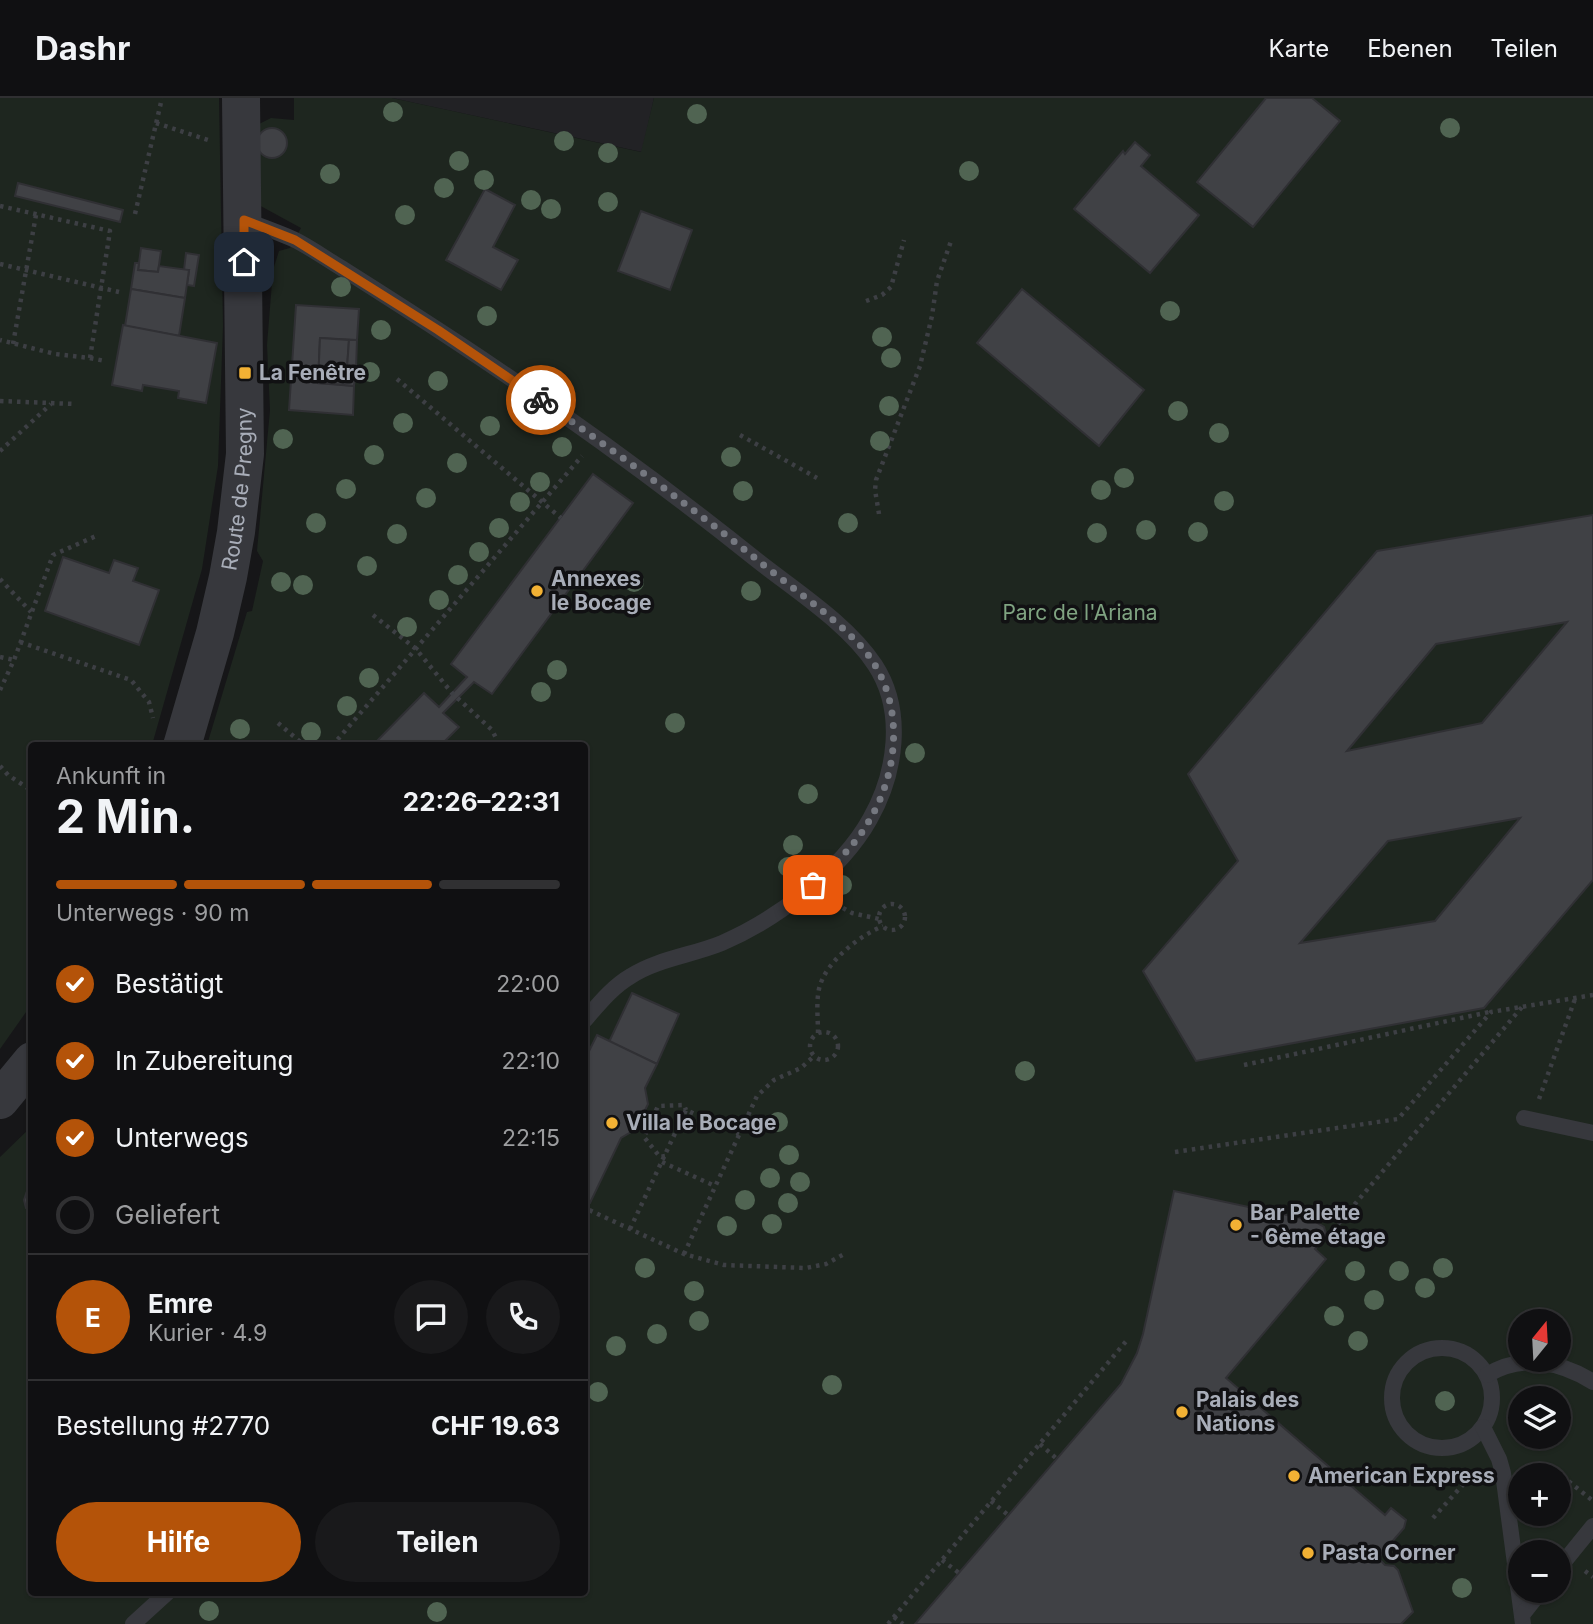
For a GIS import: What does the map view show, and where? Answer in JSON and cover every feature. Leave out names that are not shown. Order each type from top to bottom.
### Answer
[{"type":"street","name":"Route de Pregny","points":[[168,734],[215,634],[236,532],[241,492],[246,417],[241,98]]},
{"type":"street","points":[[0,1100],[28,1066]]},
{"type":"lane","points":[[244,220],[295,240],[372,287],[492,366],[694,510],[859,644],[876,666],[890,698],[894,746],[891,768],[883,794],[868,823],[849,850],[813,885],[762,923],[726,942],[631,975],[612,990],[588,1017]]},
{"type":"lane","points":[[1528,1119],[1593,1133]]},
{"type":"lane","points":[[1429,1350],[1462,1352],[1476,1362],[1487,1375],[1492,1391],[1492,1408],[1483,1427],[1461,1445],[1429,1447],[1414,1440],[1402,1429],[1392,1398],[1395,1382],[1402,1368],[1429,1350]]},
{"type":"lane","points":[[1487,1375],[1509,1363],[1534,1362],[1570,1370],[1593,1382]]},
{"type":"lane","points":[[1483,1427],[1503,1473],[1522,1619]]},
{"type":"lane","points":[[1571,1553],[1593,1526]]},
{"type":"lane","points":[[133,1624],[164,1596]]},
{"type":"lane","points":[[1522,1619],[1533,1603]]},
{"type":"path","points":[[135,214],[162,98]]},
{"type":"path","points":[[156,123],[221,145]]},
{"type":"path","points":[[0,206],[110,231],[89,358]]},
{"type":"path","points":[[13,344],[36,215]]},
{"type":"path","points":[[866,301],[882,295],[891,287],[904,240]]},
{"type":"path","points":[[879,514],[876,480],[920,366],[937,281],[951,241]]},
{"type":"path","points":[[0,264],[119,292]]},
{"type":"path","points":[[0,340],[55,354],[106,361]]},
{"type":"path","points":[[397,379],[561,517]]},
{"type":"path","points":[[0,401],[75,404]]},
{"type":"path","points":[[0,451],[51,404]]},
{"type":"path","points":[[740,435],[817,478]]},
{"type":"path","points":[[335,742],[596,439]]},
{"type":"path","points":[[0,690],[53,555],[96,536]]},
{"type":"path","points":[[0,579],[31,612]]},
{"type":"path","points":[[373,615],[416,649],[452,693],[492,730],[498,742]]},
{"type":"path","points":[[20,642],[131,680],[149,702],[168,734]]},
{"type":"path","points":[[0,657],[14,660]]},
{"type":"path","points":[[278,723],[300,742]]},
{"type":"path","points":[[0,766],[28,788]]},
{"type":"path","points":[[813,885],[831,903],[852,913],[879,919]]},
{"type":"path","points":[[887,905],[895,905],[902,910],[904,918],[901,926],[890,930],[883,926],[879,919],[881,911],[887,905]]},
{"type":"path","points":[[818,1033],[817,1006],[820,986],[851,943],[865,933],[883,926]]},
{"type":"path","points":[[1244,1065],[1523,1006],[1593,995]]},
{"type":"path","points":[[1528,1119],[1575,998]]},
{"type":"path","points":[[1338,1224],[1523,1006]]},
{"type":"path","points":[[1175,1152],[1398,1119],[1489,1013]]},
{"type":"path","points":[[818,1033],[832,1034],[837,1041],[837,1050],[827,1059],[818,1059],[810,1048],[811,1039],[818,1033]]},
{"type":"path","points":[[684,1254],[757,1096],[774,1080],[802,1068],[814,1056]]},
{"type":"path","points":[[665,1156],[660,1157],[644,1137],[658,1106],[684,1105],[686,1110],[739,1134]]},
{"type":"path","points":[[630,1229],[686,1110]]},
{"type":"path","points":[[643,1116],[652,1120]]},
{"type":"path","points":[[662,1162],[715,1186]]},
{"type":"path","points":[[588,1209],[684,1254],[724,1265],[806,1268],[826,1264],[846,1253]]},
{"type":"path","points":[[888,1624],[1128,1339]]},
{"type":"path","points":[[1433,1518],[1480,1465],[1481,1458],[1471,1439]]},
{"type":"path","points":[[1040,1444],[1057,1458]]},
{"type":"path","points":[[1571,1483],[1593,1501]]},
{"type":"path","points":[[991,1502],[1008,1515]]},
{"type":"path","points":[[943,1560],[959,1573]]},
{"type":"path","points":[[894,1617],[903,1624]]},
{"type":"shaded area","points":[[392,98],[654,98],[642,152]]},
{"type":"green space","points":[[0,98],[219,98],[223,326],[218,466],[202,569],[153,742],[28,742],[28,1009],[0,1049]]},
{"type":"green space","name":"Parc de l'Ariana","points":[[294,98],[392,98],[641,152],[654,98],[1593,98],[1593,1624],[0,1624],[0,1157],[28,1130],[28,1596],[588,1596],[588,742],[208,742],[247,612],[252,611],[263,561],[257,551],[270,410],[267,345],[273,270],[279,251],[290,248],[301,228],[257,204],[259,124],[271,118],[294,120]]},
{"type":"building","points":[[1266,98],[1312,98],[1340,121],[1253,227],[1197,182]]},
{"type":"building","points":[[272,128],[278,129],[286,137],[286,149],[278,157],[272,158],[266,157],[258,149],[257,143],[258,137],[266,129]]},
{"type":"building","points":[[1135,142],[1150,155],[1141,166],[1199,215],[1150,273],[1074,209],[1123,151],[1125,154]]},
{"type":"building","points":[[18,183],[123,210],[120,222],[15,196]]},
{"type":"building","points":[[485,189],[515,205],[493,247],[518,260],[501,290],[446,260]]},
{"type":"building","points":[[641,211],[692,230],[670,290],[618,271]]},
{"type":"building","points":[[141,248],[161,251],[158,272],[138,270]]},
{"type":"building","points":[[186,253],[199,255],[194,286],[187,285],[189,270],[184,270]]},
{"type":"building","points":[[135,263],[139,263],[138,270],[158,272],[159,266],[189,270],[185,298],[131,289]]},
{"type":"building","points":[[131,289],[185,298],[179,336],[125,326]]},
{"type":"building","points":[[1022,289],[1144,390],[1099,446],[977,343]]},
{"type":"building","points":[[296,305],[359,309],[357,340],[320,338],[318,383],[354,386],[353,415],[289,410]]},
{"type":"building","points":[[123,325],[217,343],[206,403],[178,398],[179,391],[143,385],[142,391],[112,385]]},
{"type":"building","points":[[320,338],[349,340],[347,368],[337,367],[335,384],[318,383]]},
{"type":"building","points":[[349,340],[357,340],[356,369],[347,368]]},
{"type":"building","points":[[337,367],[356,369],[354,386],[335,384]]},
{"type":"building","name":"Annexes le Bocage","points":[[593,474],[633,503],[492,694],[474,682],[443,713],[459,727],[444,742],[376,742],[424,693],[439,707],[467,677],[451,664]]},
{"type":"building","points":[[1593,515],[1593,880],[1484,1008],[1196,1061],[1143,971],[1238,861],[1188,774],[1377,551]],"holes":[[[1567,622],[1482,723],[1347,751],[1436,644]],[[1520,818],[1435,921],[1300,943],[1388,841]]]},
{"type":"building","points":[[63,557],[109,573],[114,560],[138,568],[133,581],[159,590],[139,645],[45,611]]},
{"type":"building","points":[[632,993],[679,1014],[657,1064],[609,1042]]},
{"type":"building","name":"Villa le Bocage","points":[[597,1035],[657,1064],[645,1088],[648,1104],[636,1129],[621,1138],[590,1203],[588,1202],[588,1053]]},
{"type":"building","points":[[28,1188],[28,1209],[24,1200]]},
{"type":"building","name":"Palais des Nations","points":[[1174,1191],[1314,1221],[1324,1227],[1326,1234],[1315,1249],[1326,1259],[1226,1378],[1385,1515],[1391,1508],[1406,1520],[1404,1528],[1378,1558],[1385,1565],[1394,1566],[1398,1570],[1413,1612],[1401,1624],[915,1624],[1121,1384],[1137,1353],[1143,1334]]},
{"type":"way so far","points":[[541,400],[740,546],[832,620],[859,644],[876,666],[890,698],[894,746],[891,768],[883,794],[868,823],[849,850],[813,885]]},
{"type":"place","name":"La Fenêtre","points":[[245,373]]},
{"type":"place","name":"Annexes le Bocage","points":[[537,591]]},
{"type":"place","name":"Villa le Bocage","points":[[612,1123]]},
{"type":"place","name":"Bar Palette - 6ème étage","points":[[1236,1225]]},
{"type":"place","name":"Palais des Nations","points":[[1182,1412]]},
{"type":"place","name":"American Express","points":[[1294,1476]]},
{"type":"place","name":"Pasta Corner","points":[[1308,1553]]},
{"type":"route","points":[[244,262],[244,220],[295,240],[372,287],[541,400]]}]
